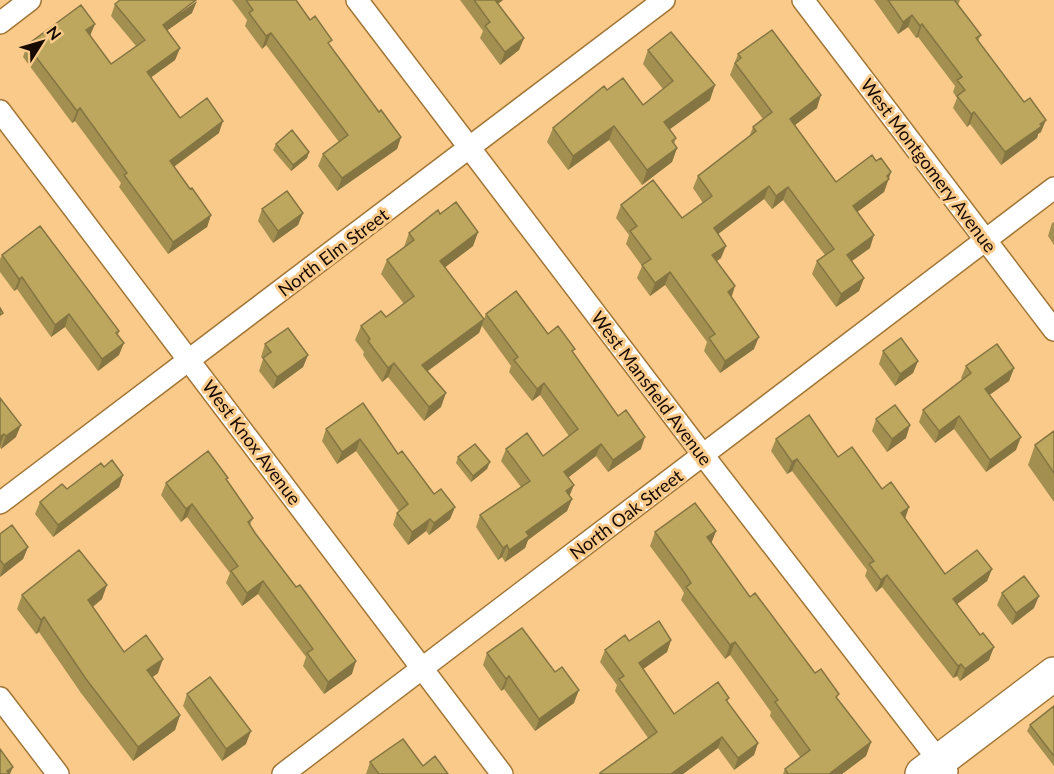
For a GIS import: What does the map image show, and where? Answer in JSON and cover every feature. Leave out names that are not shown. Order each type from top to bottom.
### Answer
[{"type":"main road","points":[[937,770],[1054,674]]},
{"type":"street","points":[[0,23],[30,0]]},
{"type":"street","name":"West Mansfield Avenue","points":[[357,0],[703,455],[937,770]]},
{"type":"street","name":"North Elm Street","points":[[0,503],[664,0]]},
{"type":"street","name":"West Montgomery Avenue","points":[[803,0],[1054,330]]},
{"type":"street","name":"West Knox Avenue","points":[[0,111],[502,774]]},
{"type":"street","name":"North Oak Street","points":[[283,774],[1054,188]]},
{"type":"street","points":[[0,698],[58,774]]},
{"type":"building","points":[[120,0],[196,0],[163,25],[180,48],[147,72],[180,118],[207,98],[223,121],[170,161],[211,215],[173,242],[124,175],[127,173],[80,108],[77,111],[27,45],[81,5],[95,24],[86,30],[111,64],[145,40],[115,4]]},
{"type":"building","points":[[246,0],[296,0],[310,20],[315,16],[332,40],[328,43],[379,112],[381,110],[401,137],[342,178],[323,154],[348,135],[271,33],[266,36],[249,13],[253,10]]},
{"type":"building","points":[[474,0],[495,0],[524,38],[505,52],[485,26],[490,22]]},
{"type":"building","points":[[888,0],[956,0],[981,35],[976,38],[1024,102],[1030,98],[1046,120],[1040,124],[1042,126],[1005,152],[974,112],[971,114],[957,96],[965,90],[957,80],[962,77],[922,24],[920,26],[912,15],[903,22]]},
{"type":"building","points":[[772,30],[821,95],[790,119],[836,182],[872,155],[876,161],[881,158],[891,172],[887,176],[889,179],[853,206],[874,235],[847,255],[864,278],[841,294],[817,261],[834,249],[788,187],[776,196],[769,186],[714,228],[726,246],[712,255],[735,286],[728,292],[759,337],[725,361],[709,338],[715,334],[670,272],[655,283],[642,265],[651,259],[630,231],[637,226],[621,205],[653,180],[682,218],[712,196],[698,176],[756,131],[753,127],[772,112],[735,63],[741,58],[738,54]]},
{"type":"building","points":[[671,32],[715,85],[664,122],[676,138],[672,141],[677,148],[647,170],[614,126],[573,156],[553,128],[604,86],[607,90],[623,78],[643,105],[673,81],[648,50]]},
{"type":"building","points":[[292,130],[309,152],[293,165],[276,144]]},
{"type":"building","points":[[287,191],[303,213],[278,231],[262,209]]},
{"type":"building","points":[[456,202],[478,232],[440,261],[484,319],[422,365],[446,393],[429,407],[394,363],[388,368],[368,341],[370,339],[361,326],[381,311],[386,317],[414,296],[387,260],[414,240],[409,233],[438,210],[440,214]]},
{"type":"building","points":[[40,226],[119,331],[116,333],[124,343],[102,359],[69,314],[55,325],[22,277],[19,279],[2,255]]},
{"type":"building","points":[[516,291],[548,334],[558,326],[575,349],[572,351],[618,416],[626,410],[645,437],[613,460],[601,444],[564,472],[574,485],[566,491],[572,499],[526,532],[529,536],[509,550],[507,545],[503,548],[480,515],[530,481],[506,449],[527,433],[543,456],[578,429],[544,383],[537,389],[514,360],[518,357],[486,314]]},
{"type":"building","points":[[288,328],[308,355],[277,377],[263,358],[271,352],[265,344]]},
{"type":"building","points":[[901,338],[918,361],[900,374],[883,351]]},
{"type":"building","points":[[997,344],[1014,368],[985,389],[1021,437],[990,460],[959,416],[939,431],[923,410],[971,373],[966,366]]},
{"type":"building","points":[[0,398],[21,425],[6,436],[4,434],[0,437]]},
{"type":"building","points":[[363,403],[398,454],[402,451],[434,494],[441,489],[455,507],[434,523],[430,519],[412,532],[397,513],[408,504],[360,439],[342,452],[326,429]]},
{"type":"building","points":[[895,405],[910,425],[892,439],[876,419]]},
{"type":"building","points":[[809,415],[838,457],[852,447],[882,489],[891,482],[909,507],[901,513],[945,574],[977,550],[992,569],[953,599],[980,635],[983,633],[994,647],[965,669],[961,664],[958,666],[887,575],[881,580],[869,564],[874,561],[797,459],[792,462],[776,439]]},
{"type":"building","points":[[1054,431],[1054,473],[1035,445]]},
{"type":"building","points":[[475,444],[490,462],[473,476],[458,457]]},
{"type":"building","points":[[208,451],[253,518],[248,522],[255,533],[296,587],[300,585],[356,661],[328,682],[307,653],[313,649],[263,581],[247,593],[231,571],[238,566],[192,504],[186,509],[166,483]]},
{"type":"building","points":[[112,460],[123,475],[58,525],[40,502],[62,484],[67,489],[101,463],[104,467]]},
{"type":"building","points":[[695,503],[716,531],[707,537],[750,597],[755,593],[815,673],[821,669],[839,694],[836,697],[871,742],[829,774],[788,774],[785,769],[810,750],[775,702],[778,700],[735,642],[730,645],[686,587],[691,583],[655,532]]},
{"type":"building","points":[[12,525],[28,547],[4,565],[0,560],[0,534]]},
{"type":"building","points":[[79,550],[107,585],[88,600],[124,652],[146,635],[163,659],[147,670],[180,715],[138,747],[86,679],[44,617],[41,620],[22,595]]},
{"type":"building","points":[[1024,576],[1039,596],[1016,613],[1002,593]]},
{"type":"building","points":[[659,621],[671,640],[639,663],[674,714],[718,682],[729,698],[726,700],[758,743],[738,758],[722,737],[671,774],[600,774],[657,732],[619,679],[624,676],[605,650],[625,635],[629,641]]},
{"type":"building","points":[[522,628],[555,672],[562,667],[579,690],[539,719],[509,676],[506,679],[487,653]]},
{"type":"building","points":[[210,677],[251,731],[226,749],[187,694]]},
{"type":"building","points":[[1054,706],[1054,756],[1030,725]]},
{"type":"building","points":[[403,739],[423,766],[435,756],[448,774],[379,774],[370,762]]},
{"type":"building","points":[[0,749],[13,767],[7,771],[9,774],[0,774]]}]
